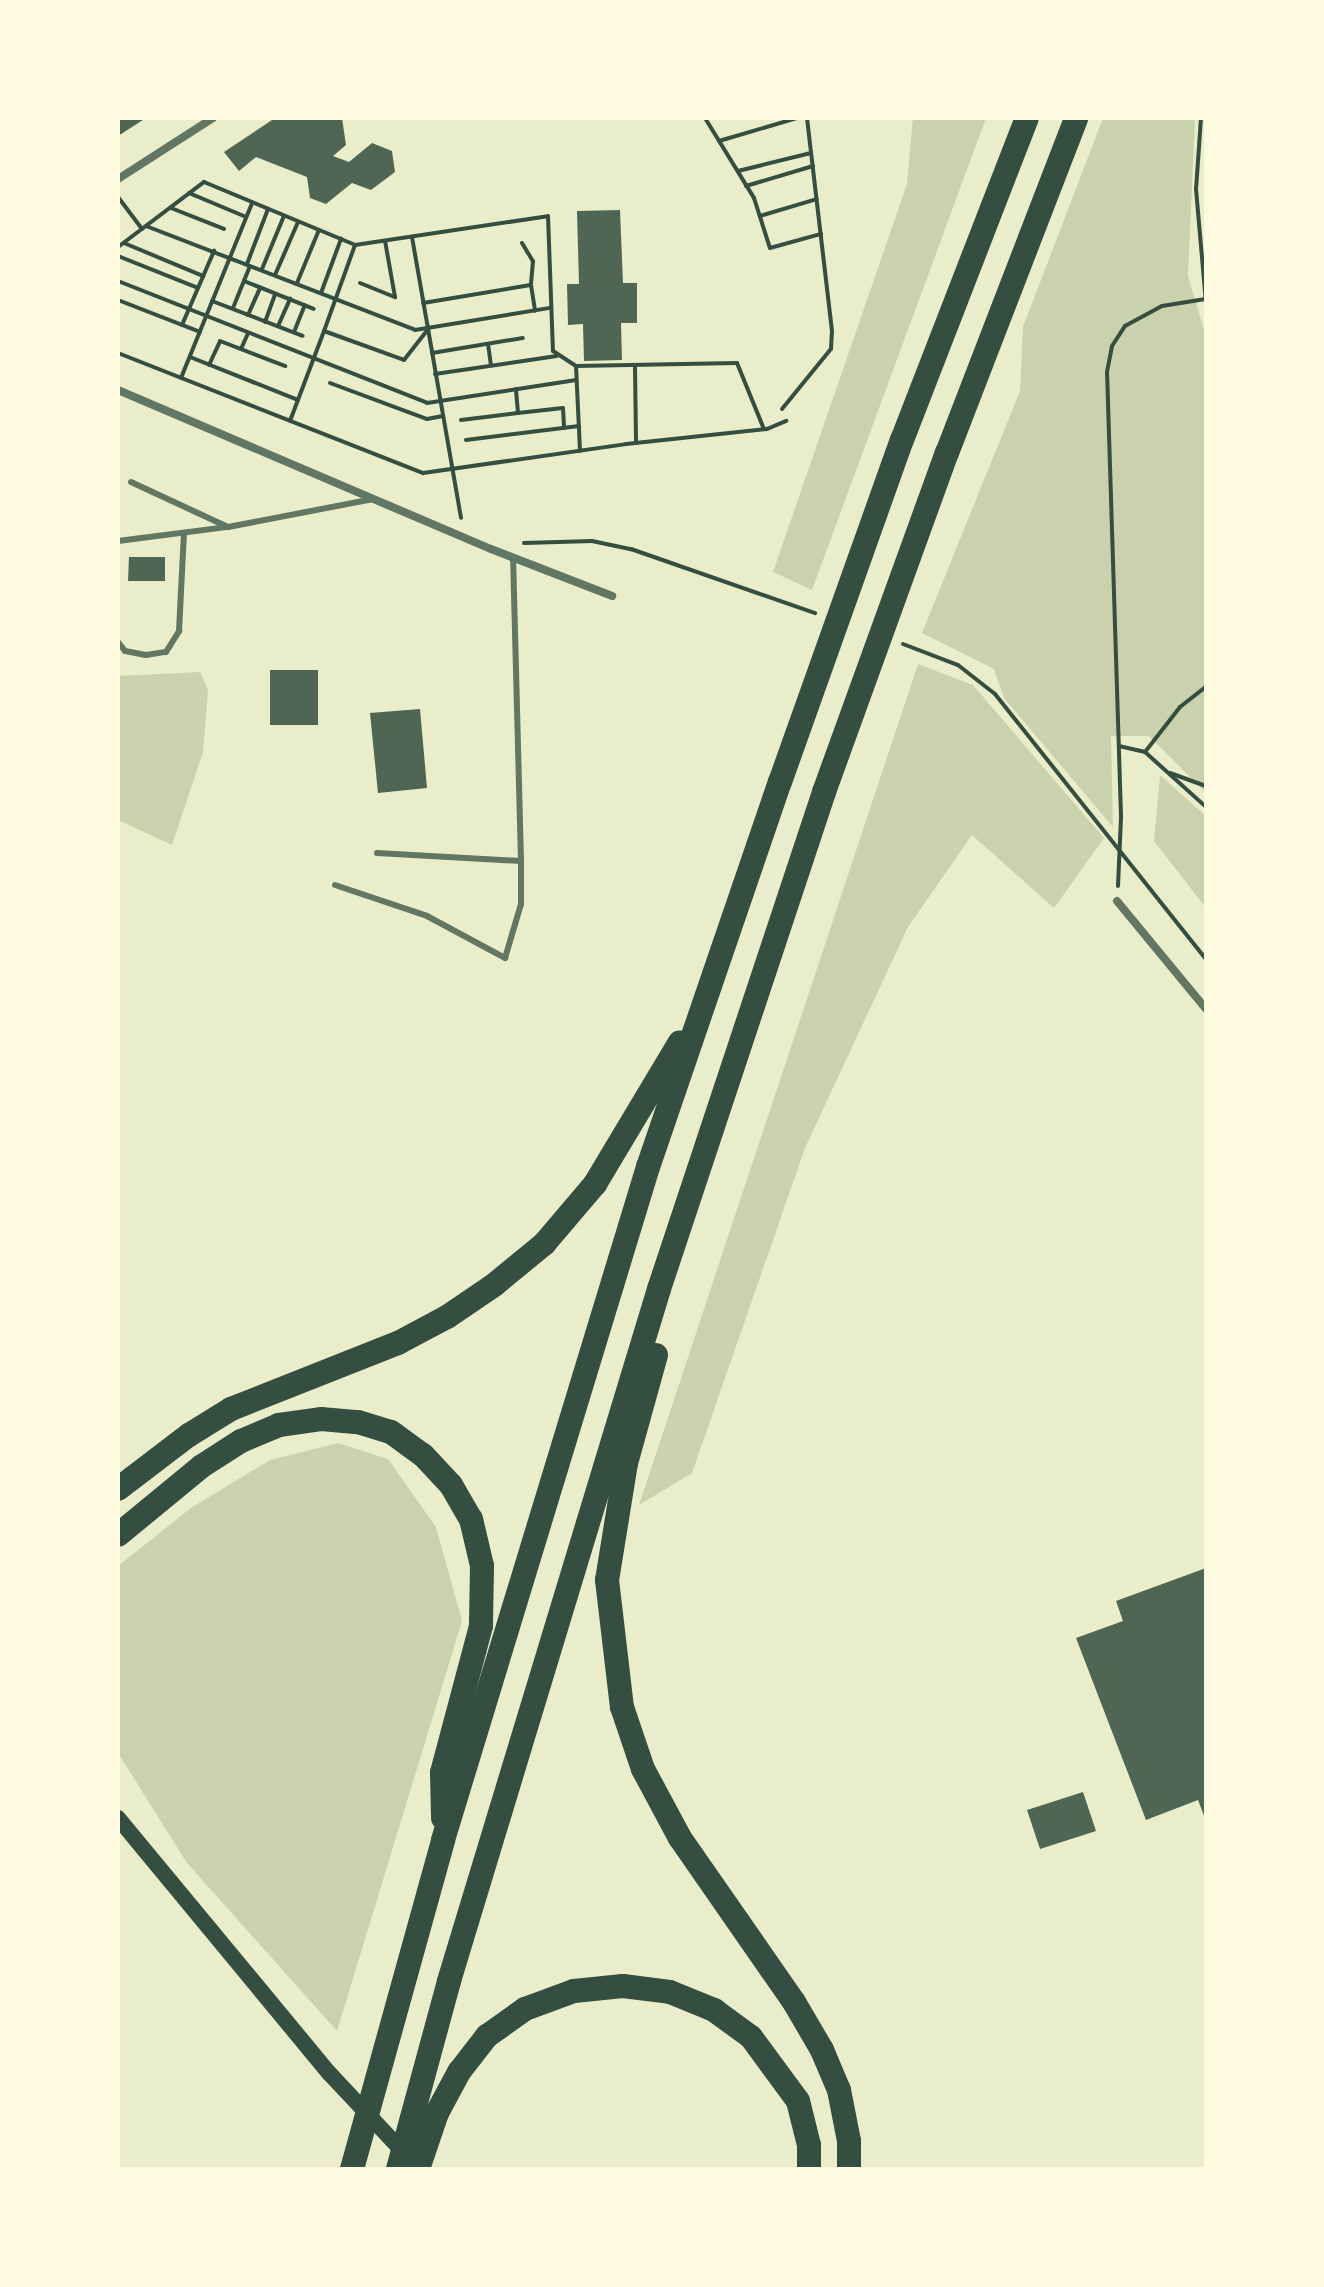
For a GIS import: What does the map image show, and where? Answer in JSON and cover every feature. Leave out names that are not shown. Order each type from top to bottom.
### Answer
[{"type":"highway","points":[[352,2169],[443,1840],[648,1167],[902,440],[1027,118]]},
{"type":"highway","points":[[398,2169],[449,1981],[659,1289],[824,792],[947,453],[1076,118]]},
{"type":"highway","points":[[118,1489],[189,1435],[231,1409],[398,1343],[447,1317],[544,1244],[595,1184],[706,999]]},
{"type":"highway","points":[[659,1289],[663,1330],[626,1463],[607,1580],[622,1707],[643,1769],[680,1838],[794,2002],[822,2050],[839,2090],[849,2141],[849,2169]]},
{"type":"highway","points":[[118,1535],[202,1466],[241,1441],[279,1425],[321,1419],[358,1422],[391,1432],[423,1455],[451,1485],[471,1519],[482,1566],[481,1626],[442,1773],[443,1840]]},
{"type":"highway","points":[[418,2169],[437,2113],[459,2072],[487,2036],[525,2009],[574,1991],[623,1986],[670,1992],[714,2010],[751,2037],[798,2101],[809,2145],[809,2169]]},
{"type":"main road","points":[[118,1818],[330,2074],[418,2169]]},
{"type":"street","points":[[118,179],[213,118]]},
{"type":"street","points":[[118,390],[457,535],[612,596]]},
{"type":"street","points":[[1117,901],[1206,1009]]},
{"type":"lane","points":[[131,482],[228,527]]},
{"type":"lane","points":[[118,541],[228,527],[373,499]]},
{"type":"lane","points":[[118,642],[125,651],[146,655],[166,652],[179,631],[184,533]]},
{"type":"lane","points":[[335,885],[427,916],[505,958],[521,904],[513,558]]},
{"type":"lane","points":[[377,853],[521,861]]},
{"type":"path","points":[[705,118],[746,186],[770,248],[821,234]]},
{"type":"path","points":[[718,141],[797,118]]},
{"type":"path","points":[[782,409],[831,349],[832,331],[807,118]]},
{"type":"path","points":[[1117,901],[1121,848],[1107,372],[1112,346],[1125,326],[1162,306],[1205,302],[1196,189],[1201,118]]},
{"type":"path","points":[[738,171],[811,153]]},
{"type":"path","points":[[746,186],[813,166]]},
{"type":"path","points":[[120,245],[204,182],[355,245],[548,216],[553,351],[576,366],[737,363],[764,429]]},
{"type":"path","points":[[189,193],[246,217]]},
{"type":"path","points":[[118,197],[144,227],[230,257],[415,330],[551,308]]},
{"type":"path","points":[[760,216],[817,199]]},
{"type":"path","points":[[181,378],[252,203]]},
{"type":"path","points":[[170,208],[224,229]]},
{"type":"path","points":[[233,308],[268,209]]},
{"type":"path","points":[[262,270],[284,216]]},
{"type":"path","points":[[275,275],[298,222]]},
{"type":"path","points":[[297,284],[319,230]]},
{"type":"path","points":[[412,237],[461,518],[457,535]]},
{"type":"path","points":[[321,293],[341,239]]},
{"type":"path","points":[[360,283],[395,297],[385,241]]},
{"type":"path","points":[[522,243],[533,261],[531,285],[535,311]]},
{"type":"path","points":[[120,245],[203,276]]},
{"type":"path","points":[[290,421],[355,245]]},
{"type":"path","points":[[182,325],[214,251]]},
{"type":"path","points":[[118,256],[198,288]]},
{"type":"path","points":[[118,281],[427,403],[576,380]]},
{"type":"path","points":[[244,281],[314,309]]},
{"type":"path","points":[[423,303],[531,285]]},
{"type":"path","points":[[248,315],[260,288]]},
{"type":"path","points":[[265,322],[275,294]]},
{"type":"path","points":[[278,327],[290,299]]},
{"type":"path","points":[[118,300],[200,332]]},
{"type":"path","points":[[212,301],[303,336]]},
{"type":"path","points":[[294,332],[305,305]]},
{"type":"path","points":[[324,331],[404,360],[428,329]]},
{"type":"path","points":[[241,349],[248,332]]},
{"type":"path","points":[[432,353],[523,338]]},
{"type":"path","points":[[209,365],[220,341],[285,366]]},
{"type":"path","points":[[488,344],[491,366]]},
{"type":"path","points":[[118,353],[423,473],[636,443],[764,429],[786,421]]},
{"type":"path","points":[[435,374],[560,356]]},
{"type":"path","points":[[190,357],[298,400]]},
{"type":"path","points":[[576,366],[580,451]]},
{"type":"path","points":[[635,367],[636,443]]},
{"type":"path","points":[[330,383],[427,419],[443,416]]},
{"type":"path","points":[[516,389],[518,413]]},
{"type":"path","points":[[461,420],[563,408],[564,428]]},
{"type":"path","points":[[466,440],[579,426]]},
{"type":"path","points":[[531,542],[592,541],[631,549],[769,597]]},
{"type":"path","points":[[937,657],[958,665],[988,687],[1121,848],[1206,959]]},
{"type":"path","points":[[1145,752],[1180,707],[1206,687]]},
{"type":"path","points":[[1119,746],[1145,752],[1206,807]]},
{"type":"path","points":[[1168,773],[1206,786]]},
{"type":"green space","points":[[913,118],[986,118],[812,590],[773,572],[907,184]]},
{"type":"green space","points":[[1103,118],[1195,118],[1188,276],[1206,336],[1206,793],[1149,736],[1111,736],[1113,827],[1004,698],[994,669],[922,633],[1020,391],[1023,327]]},
{"type":"green space","points":[[918,664],[973,685],[1104,838],[1054,908],[972,835],[908,927],[805,1148],[692,1473],[639,1505]]},
{"type":"green space","points":[[200,672],[208,690],[203,752],[172,845],[118,820],[118,676]]},
{"type":"green space","points":[[1160,775],[1206,816],[1206,908],[1154,841]]},
{"type":"green space","points":[[338,1443],[388,1459],[436,1527],[462,1621],[337,2031],[187,1863],[118,1753],[118,1566],[191,1508],[270,1460]]},
{"type":"building","points":[[118,118],[146,118],[118,136]]},
{"type":"building","points":[[275,118],[342,118],[346,145],[333,156],[349,162],[372,143],[392,151],[395,172],[371,190],[352,183],[326,204],[310,198],[307,177],[256,157],[239,171],[224,152]]},
{"type":"building","points":[[620,210],[623,283],[637,283],[637,323],[621,323],[622,360],[584,361],[583,324],[568,325],[567,284],[579,284],[577,211]]},
{"type":"building","points":[[129,557],[165,557],[165,581],[128,581]]},
{"type":"building","points":[[270,670],[318,670],[318,725],[270,725]]},
{"type":"building","points":[[420,709],[427,788],[378,793],[370,713]]},
{"type":"building","points":[[1206,1568],[1206,1821],[1198,1800],[1146,1820],[1076,1638],[1123,1621],[1116,1601]]},
{"type":"building","points":[[1083,1792],[1096,1831],[1040,1849],[1027,1810]]}]
